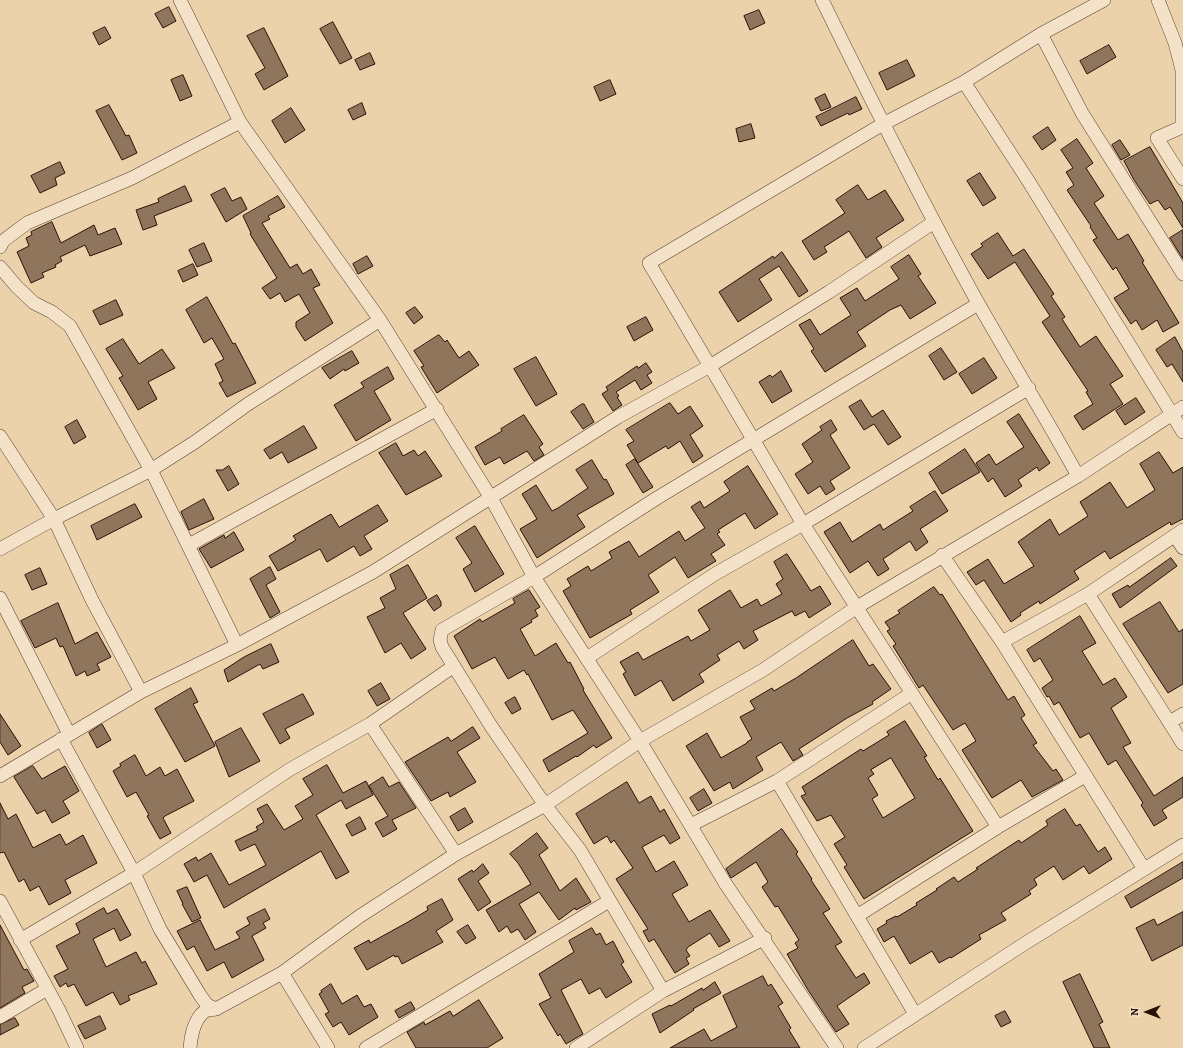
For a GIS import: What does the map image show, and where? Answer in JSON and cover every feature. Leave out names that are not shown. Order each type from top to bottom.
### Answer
[{"type":"street","points":[[180,0],[240,122],[380,320],[437,409],[462,453],[491,498],[534,577],[640,741],[725,883],[765,938],[837,1048]]},
{"type":"street","points":[[822,0],[883,124],[978,304],[1078,476]]},
{"type":"street","points":[[998,826],[804,524],[649,264],[883,124],[964,82],[1041,34],[1104,0]]},
{"type":"street","points":[[1158,0],[1175,43],[1182,69],[1182,127],[1157,138],[1183,179]]},
{"type":"street","points":[[1041,34],[1082,113],[1183,274]]},
{"type":"street","points":[[964,82],[1178,411],[1183,432]]},
{"type":"street","points":[[0,247],[3,240],[27,223],[132,178],[240,122]]},
{"type":"street","points":[[0,776],[141,692],[237,645],[373,572],[618,417],[710,366],[829,292],[934,222]]},
{"type":"street","points":[[0,267],[17,287],[34,303],[52,312],[70,326],[151,470],[237,645]]},
{"type":"street","points":[[663,991],[580,850],[545,805],[442,647],[440,640],[442,630],[534,577],[657,498],[754,441],[978,304]]},
{"type":"street","points":[[0,549],[54,519],[151,470],[195,442],[248,404],[380,320]]},
{"type":"street","points":[[587,658],[715,574],[804,524],[1028,388]]},
{"type":"street","points":[[189,546],[437,409]]},
{"type":"street","points":[[190,1048],[194,1026],[207,1010],[216,1009],[282,972],[360,916],[456,854],[545,805],[640,741],[763,670],[857,607],[942,555],[1078,476],[1178,411]]},
{"type":"street","points":[[0,436],[54,519],[92,600],[141,692]]},
{"type":"street","points":[[1002,642],[1088,594],[1179,533],[1183,548]]},
{"type":"street","points":[[942,555],[1002,642],[1144,869]]},
{"type":"street","points":[[1088,594],[1183,744]]},
{"type":"street","points":[[0,598],[65,737],[134,873],[160,928],[200,995],[207,1005],[216,1009]]},
{"type":"street","points":[[20,940],[134,873],[289,770],[370,724],[454,666]]},
{"type":"street","points":[[691,825],[777,781],[912,693]]},
{"type":"street","points":[[1170,722],[1183,714]]},
{"type":"street","points":[[370,724],[456,854]]},
{"type":"street","points":[[857,916],[998,826],[1085,776]]},
{"type":"street","points":[[777,781],[915,1014]]},
{"type":"street","points":[[864,1048],[915,1014],[1183,845]]},
{"type":"street","points":[[0,901],[77,1048]]},
{"type":"street","points":[[369,1047],[609,901]]},
{"type":"street","points":[[576,1048],[663,991],[765,938]]},
{"type":"street","points":[[282,972],[328,1048]]},
{"type":"street","points":[[0,1017],[47,989]]},
{"type":"building","points":[[169,7],[176,21],[163,28],[155,14]]},
{"type":"building","points":[[759,10],[765,23],[750,30],[744,16]]},
{"type":"building","points":[[333,22],[352,58],[340,64],[320,29]]},
{"type":"building","points":[[105,27],[111,38],[99,45],[93,33]]},
{"type":"building","points":[[264,28],[288,76],[264,90],[255,74],[265,68],[247,36]]},
{"type":"building","points":[[1109,45],[1116,57],[1087,74],[1080,61]]},
{"type":"building","points":[[370,53],[375,64],[360,70],[355,60]]},
{"type":"building","points":[[907,60],[915,76],[887,90],[879,73]]},
{"type":"building","points":[[183,75],[192,96],[180,101],[171,80]]},
{"type":"building","points":[[610,80],[616,94],[600,101],[594,87]]},
{"type":"building","points":[[825,94],[831,107],[821,111],[815,99]]},
{"type":"building","points":[[856,97],[862,109],[849,115],[848,113],[821,126],[816,117]]},
{"type":"building","points":[[362,103],[366,114],[353,120],[348,110]]},
{"type":"building","points":[[109,105],[126,136],[129,135],[137,153],[122,160],[96,111]]},
{"type":"building","points":[[291,108],[305,130],[285,143],[272,121]]},
{"type":"building","points":[[751,124],[755,138],[739,142],[736,129]]},
{"type":"building","points":[[1048,127],[1056,140],[1042,150],[1033,137]]},
{"type":"building","points":[[1077,139],[1093,163],[1086,168],[1104,196],[1094,203],[1118,240],[1128,234],[1144,261],[1142,262],[1179,323],[1163,332],[1157,320],[1142,330],[1136,320],[1131,324],[1114,298],[1129,289],[1116,267],[1113,270],[1093,240],[1097,238],[1090,227],[1091,226],[1067,190],[1074,185],[1066,172],[1073,168],[1061,150]]},
{"type":"building","points":[[1120,140],[1130,155],[1121,160],[1112,145]]},
{"type":"building","points":[[1150,147],[1183,203],[1183,228],[1170,207],[1165,210],[1158,200],[1150,204],[1134,180],[1124,161]]},
{"type":"building","points":[[60,162],[65,173],[55,178],[57,185],[40,193],[31,176]]},
{"type":"building","points":[[980,173],[996,198],[983,206],[967,181]]},
{"type":"building","points":[[858,185],[868,200],[885,190],[904,220],[876,238],[882,247],[866,258],[849,231],[824,247],[827,252],[814,260],[802,241],[845,213],[836,200]]},
{"type":"building","points":[[185,186],[192,201],[154,216],[157,225],[143,230],[136,210],[159,202],[158,199]]},
{"type":"building","points":[[225,188],[232,201],[241,197],[247,209],[226,222],[211,195]]},
{"type":"building","points":[[278,196],[285,207],[268,216],[270,219],[262,223],[290,268],[297,264],[303,274],[311,269],[320,285],[313,288],[333,323],[305,341],[296,327],[296,322],[310,313],[299,294],[285,302],[280,293],[270,299],[262,288],[277,278],[250,234],[251,233],[243,216]]},
{"type":"building","points":[[52,222],[61,243],[94,225],[98,235],[115,228],[122,244],[90,256],[85,245],[60,257],[62,261],[55,265],[56,267],[42,273],[44,277],[31,283],[17,252],[29,246],[26,238],[32,235],[31,232]]},
{"type":"building","points":[[1183,230],[1183,259],[1170,238]]},
{"type":"building","points":[[998,233],[1013,256],[1024,249],[1054,294],[1051,296],[1065,317],[1062,319],[1080,347],[1096,336],[1123,376],[1110,384],[1123,404],[1083,430],[1074,416],[1093,404],[1086,392],[1088,391],[1042,322],[1050,316],[1015,262],[988,279],[971,254],[983,246],[981,244]]},
{"type":"building","points":[[204,243],[212,261],[197,267],[189,250]]},
{"type":"building","points":[[782,252],[808,291],[799,297],[779,266],[759,279],[772,300],[738,322],[719,292],[773,256],[774,258]]},
{"type":"building","points":[[909,255],[921,274],[918,276],[936,303],[910,319],[901,305],[890,310],[857,332],[866,346],[825,372],[811,351],[814,349],[799,325],[810,319],[820,335],[851,315],[840,298],[857,288],[865,301],[899,279],[891,267]]},
{"type":"building","points":[[367,256],[373,266],[358,274],[353,264]]},
{"type":"building","points":[[193,264],[198,275],[183,282],[178,271]]},
{"type":"building","points":[[207,297],[233,344],[235,343],[256,383],[227,397],[219,383],[223,381],[215,364],[224,359],[212,338],[204,343],[186,310]]},
{"type":"building","points":[[116,300],[123,315],[100,325],[93,311]]},
{"type":"building","points":[[415,307],[423,317],[414,324],[406,313]]},
{"type":"building","points":[[646,317],[653,330],[634,341],[627,327]]},
{"type":"building","points":[[439,335],[445,342],[447,340],[459,358],[469,351],[479,365],[437,393],[421,367],[424,366],[414,351]]},
{"type":"building","points":[[1175,337],[1183,352],[1183,382],[1172,364],[1167,367],[1156,350]]},
{"type":"building","points":[[123,339],[139,364],[162,349],[175,368],[148,382],[157,399],[138,410],[119,378],[123,376],[106,349]]},
{"type":"building","points":[[941,348],[957,372],[944,380],[929,356]]},
{"type":"building","points":[[352,351],[359,363],[345,371],[344,369],[330,379],[322,368]]},
{"type":"building","points":[[536,357],[557,394],[536,406],[514,369]]},
{"type":"building","points":[[984,358],[997,378],[972,394],[959,374]]},
{"type":"building","points":[[646,363],[652,372],[647,375],[652,383],[641,390],[635,380],[616,392],[622,405],[613,411],[602,394],[608,390],[606,387],[637,366],[638,368]]},
{"type":"building","points":[[388,367],[394,379],[374,391],[391,420],[356,441],[334,405],[364,387],[361,383]]},
{"type":"building","points":[[781,371],[792,391],[772,403],[759,382],[770,375],[772,377]]},
{"type":"building","points":[[1136,398],[1145,412],[1125,425],[1116,411]]},
{"type":"building","points":[[861,400],[872,417],[883,410],[901,437],[888,445],[874,424],[864,430],[849,407]]},
{"type":"building","points":[[670,403],[678,414],[690,406],[703,426],[690,435],[703,456],[693,463],[680,441],[668,449],[666,446],[638,463],[627,445],[634,441],[626,430]]},
{"type":"building","points":[[584,404],[594,422],[583,429],[571,412]]},
{"type":"building","points":[[1019,414],[1050,463],[1039,471],[1037,467],[1018,480],[1022,486],[1005,497],[993,478],[988,482],[976,463],[989,454],[996,465],[1024,447],[1007,422]]},
{"type":"building","points":[[524,415],[543,444],[539,447],[544,455],[534,461],[527,451],[504,464],[500,457],[485,465],[475,447],[502,431],[501,429]]},
{"type":"building","points":[[77,420],[86,437],[74,444],[65,427]]},
{"type":"building","points":[[831,420],[837,430],[830,435],[850,468],[830,481],[835,489],[826,495],[820,486],[808,494],[795,474],[813,462],[802,444],[822,430],[820,427]]},
{"type":"building","points":[[304,426],[317,448],[288,463],[282,452],[270,459],[264,450]]},
{"type":"building","points":[[396,443],[403,456],[414,450],[418,456],[425,451],[442,476],[406,495],[379,453]]},
{"type":"building","points":[[965,449],[980,472],[942,494],[929,473]]},
{"type":"building","points":[[1159,452],[1173,473],[1183,467],[1183,519],[1171,525],[1170,522],[1110,559],[1105,551],[1074,571],[1079,579],[1040,604],[1039,601],[1020,613],[1021,615],[1011,622],[984,580],[976,585],[967,572],[988,559],[1004,584],[1034,566],[1018,542],[1050,519],[1059,535],[1088,516],[1080,502],[1110,482],[1127,508],[1155,490],[1140,464]]},
{"type":"building","points":[[635,459],[653,487],[643,493],[626,465]]},
{"type":"building","points":[[592,460],[604,480],[606,479],[614,494],[577,515],[585,527],[537,558],[520,529],[537,519],[522,494],[536,485],[552,511],[588,488],[576,470]]},
{"type":"building","points":[[229,466],[239,484],[228,491],[216,470],[222,470]]},
{"type":"building","points":[[748,466],[778,514],[755,529],[745,513],[718,530],[720,532],[717,534],[725,545],[711,554],[716,561],[688,578],[675,557],[648,575],[659,592],[630,610],[632,614],[590,638],[563,591],[571,586],[567,579],[588,566],[591,571],[612,558],[609,552],[629,541],[639,557],[679,531],[685,541],[705,528],[691,507],[700,501],[704,508],[730,491],[724,482]]},
{"type":"building","points":[[935,491],[948,511],[920,529],[928,542],[916,551],[910,541],[883,559],[889,569],[878,576],[868,561],[850,573],[824,532],[840,522],[852,542],[880,524],[883,530],[913,511],[910,507]]},
{"type":"building","points":[[204,499],[214,519],[189,530],[181,512]]},
{"type":"building","points":[[135,504],[142,517],[97,540],[91,526]]},
{"type":"building","points":[[378,505],[388,521],[364,536],[372,549],[360,556],[354,546],[327,562],[320,549],[278,571],[269,556],[296,540],[293,536],[331,514],[339,527]]},
{"type":"building","points":[[475,526],[504,574],[475,592],[463,569],[472,563],[456,538]]},
{"type":"building","points":[[234,532],[244,550],[211,568],[199,549],[224,535],[225,538]]},
{"type":"building","points":[[787,554],[811,591],[820,586],[831,604],[809,618],[805,611],[795,616],[792,611],[753,631],[758,640],[744,649],[739,641],[717,655],[720,660],[699,674],[704,682],[673,701],[661,680],[635,696],[623,674],[626,672],[620,662],[638,652],[643,660],[688,636],[691,641],[710,630],[698,610],[730,590],[741,608],[757,599],[761,606],[782,594],[776,584],[783,579],[774,562]]},
{"type":"building","points":[[1171,558],[1177,566],[1120,608],[1112,594],[1128,585],[1129,587]]},
{"type":"building","points":[[408,565],[427,598],[403,613],[426,649],[411,659],[401,643],[385,653],[367,617],[385,608],[380,598],[396,589],[390,575]]},
{"type":"building","points":[[270,567],[276,579],[266,585],[280,612],[270,618],[250,579]]},
{"type":"building","points":[[40,568],[47,584],[32,590],[25,575]]},
{"type":"building","points":[[934,587],[940,595],[942,594],[1008,700],[1014,696],[1025,715],[1021,718],[1037,743],[1033,745],[1053,771],[1056,769],[1063,780],[1032,797],[1021,780],[992,798],[962,750],[976,741],[965,723],[953,730],[923,685],[919,688],[893,646],[896,644],[887,631],[890,629],[885,622],[900,613],[898,611]]},
{"type":"building","points":[[529,590],[540,607],[535,610],[538,616],[531,620],[532,622],[520,629],[535,656],[556,643],[568,663],[570,662],[584,689],[583,690],[612,738],[596,748],[594,745],[577,757],[576,756],[549,772],[543,760],[588,733],[573,710],[552,720],[528,674],[527,675],[524,670],[508,679],[495,657],[472,669],[454,636],[480,619],[482,622],[515,603],[513,599]]},
{"type":"building","points":[[437,595],[441,602],[441,606],[434,611],[427,601]]},
{"type":"building","points":[[1160,602],[1179,632],[1183,629],[1183,684],[1168,693],[1123,624]]},
{"type":"building","points":[[58,603],[75,644],[97,632],[111,657],[97,664],[100,670],[87,676],[85,671],[76,676],[63,646],[60,647],[56,638],[35,648],[21,621]]},
{"type":"building","points":[[1080,616],[1096,643],[1082,651],[1103,685],[1115,678],[1127,697],[1111,708],[1131,743],[1123,747],[1154,796],[1183,777],[1183,797],[1162,810],[1167,818],[1154,826],[1141,805],[1143,803],[1116,760],[1108,765],[1089,733],[1080,738],[1059,702],[1054,705],[1049,696],[1047,697],[1042,688],[1053,680],[1040,658],[1034,662],[1027,650]]},
{"type":"building","points":[[853,640],[869,666],[873,664],[891,689],[872,702],[873,704],[847,718],[799,749],[803,755],[793,761],[781,742],[756,757],[763,770],[733,789],[730,782],[714,791],[686,746],[707,733],[721,758],[747,743],[752,739],[740,717],[755,709],[750,701],[772,688],[774,691],[796,678]]},
{"type":"building","points":[[271,644],[279,662],[263,669],[260,664],[228,682],[224,670],[244,657]]},
{"type":"building","points":[[381,683],[390,699],[377,706],[368,691]]},
{"type":"building","points":[[191,688],[198,702],[193,704],[215,746],[185,762],[155,709]]},
{"type":"building","points":[[303,694],[314,714],[285,729],[290,738],[280,744],[263,714]]},
{"type":"building","points":[[515,697],[521,709],[512,714],[505,703]]},
{"type":"building","points":[[0,714],[21,746],[8,755],[0,742]]},
{"type":"building","points":[[905,721],[927,756],[924,757],[938,780],[940,778],[973,831],[864,899],[844,867],[847,865],[834,844],[845,837],[831,815],[817,821],[801,796],[806,794],[802,787],[861,749],[863,751],[889,735],[887,732]],"holes":[[[891,758],[915,798],[883,818],[872,799],[878,795],[868,778],[874,774],[871,770]]]},
{"type":"building","points":[[102,724],[111,740],[97,748],[89,733]]},
{"type":"building","points":[[473,727],[480,738],[457,752],[476,782],[450,797],[448,792],[431,801],[405,762],[448,737],[451,741]]},
{"type":"building","points":[[241,728],[260,761],[229,777],[215,742]]},
{"type":"building","points":[[135,755],[146,776],[160,767],[165,776],[177,769],[194,801],[163,818],[171,833],[160,839],[136,792],[127,797],[113,771],[121,766],[120,764]]},
{"type":"building","points":[[327,765],[343,793],[366,781],[373,795],[346,809],[341,800],[316,815],[349,872],[336,879],[321,851],[224,908],[207,875],[194,882],[184,864],[196,857],[198,861],[211,853],[229,885],[266,865],[255,844],[240,851],[235,841],[258,830],[256,827],[264,822],[257,809],[267,804],[284,830],[303,819],[295,806],[313,795],[303,779]]},
{"type":"building","points":[[33,766],[42,779],[65,766],[79,791],[63,801],[70,813],[52,823],[45,810],[37,814],[14,777]]},
{"type":"building","points":[[383,777],[389,787],[399,782],[416,808],[392,820],[397,829],[383,837],[375,823],[388,816],[369,786]]},
{"type":"building","points":[[627,782],[639,803],[651,796],[660,812],[664,809],[680,838],[670,844],[664,835],[642,847],[656,872],[674,861],[688,885],[672,894],[689,922],[710,910],[730,941],[719,947],[710,933],[688,947],[686,950],[690,956],[686,958],[689,964],[675,973],[654,939],[649,942],[643,931],[648,929],[616,879],[633,868],[614,840],[611,843],[607,836],[594,844],[576,814]]},
{"type":"building","points":[[704,789],[712,803],[698,811],[690,798]]},
{"type":"building","points":[[0,803],[8,819],[16,814],[33,848],[60,834],[66,845],[83,835],[97,863],[65,880],[71,893],[49,905],[39,886],[30,891],[24,879],[19,882],[4,852],[0,853]]},
{"type":"building","points":[[465,808],[473,822],[458,831],[450,817]]},
{"type":"building","points":[[1065,809],[1076,826],[1080,824],[1098,852],[1105,847],[1112,859],[1089,874],[1084,866],[1063,880],[1054,866],[1034,879],[1037,885],[1029,891],[1031,894],[1001,913],[1006,920],[979,935],[981,939],[951,958],[950,957],[939,963],[932,951],[910,964],[894,936],[884,942],[877,929],[887,923],[886,921],[896,916],[897,917],[917,905],[916,903],[954,877],[958,882],[978,869],[976,868],[1019,840],[1021,843],[1048,825],[1046,821]]},
{"type":"building","points":[[360,817],[366,829],[352,836],[346,825]]},
{"type":"building","points":[[782,829],[798,852],[796,854],[830,909],[823,913],[842,942],[835,946],[856,978],[864,973],[870,983],[837,1006],[849,1024],[836,1032],[808,990],[787,954],[798,948],[795,943],[799,940],[778,906],[775,907],[762,887],[768,882],[756,862],[731,878],[726,869]]},
{"type":"building","points":[[537,833],[548,848],[539,855],[560,891],[576,878],[591,902],[576,910],[575,908],[559,920],[539,892],[519,904],[536,932],[525,940],[518,929],[511,933],[507,926],[499,932],[486,910],[531,884],[518,863],[510,854]]},
{"type":"building","points":[[1183,862],[1183,878],[1131,908],[1125,897]]},
{"type":"building","points":[[483,864],[489,873],[478,881],[491,902],[478,911],[458,879],[472,870],[473,872]]},
{"type":"building","points":[[187,887],[201,918],[192,922],[177,891]]},
{"type":"building","points":[[442,899],[453,920],[436,931],[443,942],[402,964],[398,956],[395,957],[394,955],[367,970],[354,948],[369,940],[370,943],[408,922],[428,910],[427,907]]},
{"type":"building","points":[[104,908],[107,914],[117,909],[131,935],[120,941],[114,928],[93,939],[106,967],[136,952],[142,963],[145,961],[157,984],[128,996],[130,1000],[120,1005],[113,992],[86,1006],[74,984],[68,987],[66,983],[60,987],[54,976],[68,969],[56,946],[80,933],[76,924]]},
{"type":"building","points":[[265,909],[270,919],[263,923],[266,928],[252,936],[264,960],[232,978],[224,962],[207,971],[194,946],[187,950],[177,931],[200,920],[215,950],[240,938],[236,932],[250,924],[247,918]]},
{"type":"building","points":[[1183,912],[1183,945],[1152,961],[1136,928],[1154,919],[1157,925]]},
{"type":"building","points":[[0,925],[24,970],[27,969],[34,981],[22,987],[25,993],[0,1008]]},
{"type":"building","points":[[468,925],[476,938],[466,944],[457,932]]},
{"type":"building","points":[[592,928],[596,935],[600,933],[606,945],[613,941],[624,962],[621,964],[632,982],[606,998],[600,988],[589,994],[581,979],[561,990],[583,1034],[566,1044],[560,1034],[558,1036],[539,1004],[551,998],[539,974],[574,952],[569,941]]},
{"type":"building","points":[[1080,974],[1103,1022],[1099,1024],[1110,1048],[1094,1048],[1063,982]]},
{"type":"building","points":[[763,976],[768,986],[771,984],[783,1003],[778,1006],[791,1028],[789,1030],[800,1048],[670,1048],[704,1029],[711,1041],[737,1027],[723,996]]},
{"type":"building","points":[[715,982],[721,993],[693,1009],[694,1010],[660,1033],[652,1014],[670,1005],[671,1006],[702,988],[703,990]]},
{"type":"building","points":[[331,984],[342,1004],[357,995],[364,1007],[371,1004],[378,1017],[349,1035],[341,1022],[333,1027],[325,1014],[329,1012],[319,994]]},
{"type":"building","points":[[479,1000],[503,1038],[487,1048],[416,1048],[407,1032],[424,1022],[425,1025],[450,1011],[453,1016]]},
{"type":"building","points":[[411,1002],[415,1009],[399,1018],[395,1011]]},
{"type":"building","points":[[1005,1011],[1011,1022],[1001,1027],[995,1016]]},
{"type":"building","points":[[100,1016],[106,1029],[85,1039],[78,1026]]},
{"type":"building","points":[[15,1018],[19,1025],[0,1035],[0,1025]]}]
